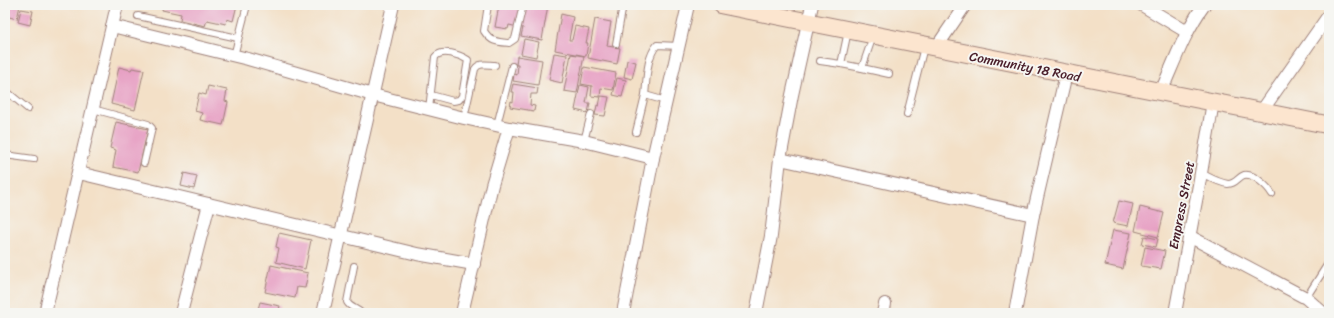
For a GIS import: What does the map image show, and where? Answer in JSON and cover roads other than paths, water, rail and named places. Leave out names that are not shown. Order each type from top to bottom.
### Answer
[{"type":"main road","name":"Community 18 Road","points":[[722,5],[1329,126]]},
{"type":"street","points":[[45,313],[79,173],[117,5]]},
{"type":"street","points":[[323,313],[393,5]]},
{"type":"street","points":[[623,313],[653,158],[688,5]]},
{"type":"street","points":[[756,313],[771,236],[780,159],[792,95],[812,5]]},
{"type":"street","points":[[930,47],[965,5]]},
{"type":"street","points":[[1142,5],[1187,32]]},
{"type":"street","points":[[1162,92],[1187,32],[1204,5]]},
{"type":"street","points":[[1261,112],[1329,15]]},
{"type":"street","points":[[112,26],[234,56],[373,95],[464,118],[503,127],[584,141],[653,158]]},
{"type":"street","points":[[1015,313],[1033,215],[1066,74]]},
{"type":"street","name":"Empress Street","points":[[1175,313],[1213,102]]},
{"type":"street","points":[[462,313],[491,192],[503,127]]},
{"type":"street","points":[[780,159],[1033,215]]},
{"type":"street","points":[[79,173],[416,254],[474,264]]},
{"type":"street","points":[[180,313],[209,204]]},
{"type":"street","points":[[1189,236],[1306,298],[1323,313]]},
{"type":"lane","points":[[234,56],[246,5]]},
{"type":"lane","points":[[488,5],[484,31],[489,38],[496,42],[509,43],[515,39],[523,5]]},
{"type":"lane","points":[[616,44],[624,5]]},
{"type":"lane","points":[[138,16],[238,38]]},
{"type":"lane","points":[[841,64],[848,31]]},
{"type":"lane","points":[[862,68],[873,36]]},
{"type":"lane","points":[[636,132],[645,95],[650,56],[653,50],[657,45],[679,46]]},
{"type":"lane","points":[[907,114],[930,47]]},
{"type":"lane","points":[[429,109],[436,57],[437,54],[442,52],[449,53],[468,60],[462,96],[459,100],[454,101],[431,95]]},
{"type":"lane","points":[[820,61],[889,74]]},
{"type":"lane","points":[[464,118],[475,69],[477,66],[482,64],[495,65]]},
{"type":"lane","points":[[503,127],[512,66]]},
{"type":"lane","points":[[5,90],[28,110]]},
{"type":"lane","points":[[645,95],[666,101]]},
{"type":"lane","points":[[93,109],[148,124],[152,128],[144,163]]},
{"type":"lane","points":[[584,141],[591,114]]},
{"type":"lane","points":[[5,155],[34,159]]},
{"type":"lane","points":[[1201,173],[1226,184],[1234,183],[1243,176],[1249,176],[1267,186],[1272,194]]},
{"type":"lane","points":[[1306,298],[1329,262]]},
{"type":"lane","points":[[354,266],[347,302],[348,305],[361,313]]}]
